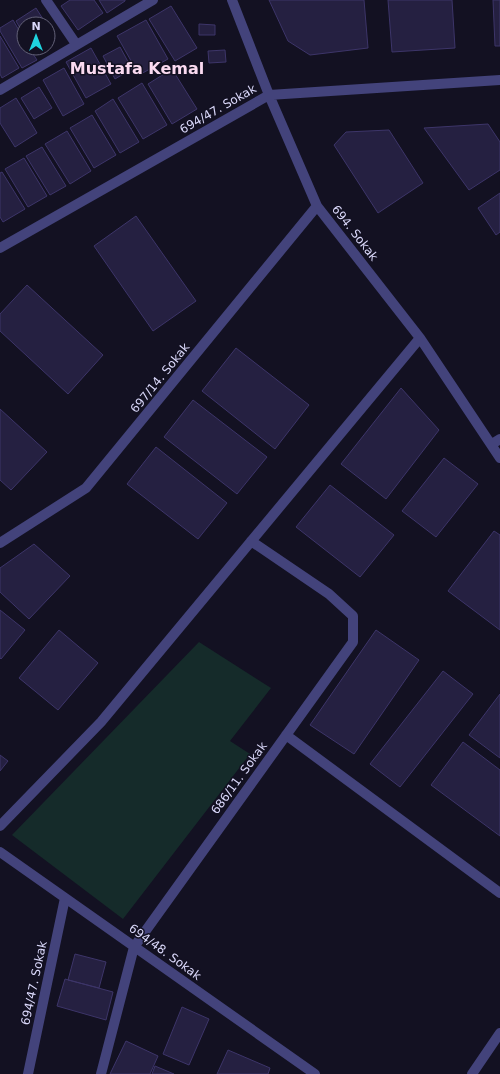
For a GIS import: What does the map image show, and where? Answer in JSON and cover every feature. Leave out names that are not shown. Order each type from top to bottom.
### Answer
[{"type":"street","points":[[46,0],[76,44]]},
{"type":"street","points":[[0,90],[76,44],[154,0]]},
{"type":"street","name":"694. Sokak","points":[[232,0],[269,95],[318,206],[420,338],[496,442],[500,458]]},
{"type":"street","name":"694/47. Sokak","points":[[0,248],[269,95],[498,83]]},
{"type":"street","name":"697/14. Sokak","points":[[0,543],[86,488],[318,206]]},
{"type":"street","points":[[0,826],[101,722],[420,338]]},
{"type":"street","name":"686/11. Sokak","points":[[102,1074],[134,947],[353,642],[353,616],[329,594],[251,541]]},
{"type":"street","points":[[286,735],[500,893]]},
{"type":"street","name":"694/48. Sokak","points":[[0,852],[315,1074]]},
{"type":"street","name":"694/47. Sokak","points":[[28,1074],[65,898]]},
{"type":"street","points":[[472,1074],[500,1033]]},
{"type":"green space","points":[[199,642],[271,688],[230,741],[250,754],[123,919],[12,835]]},
{"type":"building","points":[[70,0],[94,0],[103,13],[78,30],[61,6]]},
{"type":"building","points":[[99,0],[125,0],[125,1],[107,13]]},
{"type":"building","points":[[269,0],[364,0],[368,48],[310,55],[288,41]]},
{"type":"building","points":[[388,0],[452,0],[455,48],[392,52]]},
{"type":"building","points":[[493,0],[500,0],[500,46],[495,46]]},
{"type":"building","points":[[171,6],[197,48],[175,61],[149,19]]},
{"type":"building","points":[[36,8],[41,16],[24,16]]},
{"type":"building","points":[[13,20],[16,25],[16,56],[34,56],[37,60],[22,68],[0,31],[0,28]]},
{"type":"building","points":[[146,20],[168,59],[139,75],[117,36]]},
{"type":"building","points":[[199,24],[215,25],[215,35],[199,35]]},
{"type":"building","points":[[0,36],[19,68],[2,78],[0,74]]},
{"type":"building","points":[[120,47],[132,69],[115,79],[103,56]]},
{"type":"building","points":[[91,48],[111,84],[86,98],[66,62]]},
{"type":"building","points":[[225,50],[226,62],[209,63],[208,51]]},
{"type":"building","points":[[64,68],[84,104],[63,116],[43,80]]},
{"type":"building","points":[[172,69],[197,109],[172,124],[148,84]]},
{"type":"building","points":[[142,83],[167,125],[143,139],[118,98]]},
{"type":"building","points":[[39,87],[52,108],[34,119],[21,98]]},
{"type":"building","points":[[16,98],[37,133],[15,147],[0,123],[0,108]]},
{"type":"building","points":[[113,99],[139,142],[120,153],[95,111]]},
{"type":"building","points":[[92,115],[116,155],[94,168],[70,128]]},
{"type":"building","points":[[488,124],[500,142],[500,170],[469,190],[424,128]]},
{"type":"building","points":[[389,130],[423,183],[378,213],[334,145],[346,132]]},
{"type":"building","points":[[67,131],[91,171],[70,184],[45,144]]},
{"type":"building","points":[[42,147],[66,186],[50,195],[26,156]]},
{"type":"building","points":[[24,158],[47,196],[28,207],[5,169]]},
{"type":"building","points":[[2,172],[25,209],[3,222],[0,217],[0,173]]},
{"type":"building","points":[[500,193],[500,232],[496,235],[478,208]]},
{"type":"building","points":[[136,216],[196,301],[153,331],[94,246]]},
{"type":"building","points":[[27,285],[103,355],[68,394],[0,331],[0,314]]},
{"type":"building","points":[[236,348],[309,405],[275,449],[202,391]]},
{"type":"building","points":[[401,388],[439,430],[386,499],[341,464]]},
{"type":"building","points":[[193,400],[267,457],[237,494],[164,437]]},
{"type":"building","points":[[0,409],[47,452],[11,490],[0,480]]},
{"type":"building","points":[[156,447],[227,503],[198,539],[127,484]]},
{"type":"building","points":[[444,458],[478,484],[436,537],[402,511]]},
{"type":"building","points":[[330,485],[394,535],[360,577],[296,527]]},
{"type":"building","points":[[494,531],[500,535],[500,630],[448,591]]},
{"type":"building","points":[[34,544],[70,576],[29,619],[0,592],[0,568]]},
{"type":"building","points":[[0,610],[25,630],[1,659],[0,658]]},
{"type":"building","points":[[59,630],[98,663],[58,710],[19,678]]},
{"type":"building","points":[[376,630],[419,660],[354,754],[310,725]]},
{"type":"building","points":[[443,671],[473,694],[400,787],[370,764]]},
{"type":"building","points":[[500,694],[500,758],[469,735]]},
{"type":"building","points":[[463,742],[500,770],[500,836],[431,785]]},
{"type":"building","points":[[0,755],[8,761],[0,771]]},
{"type":"building","points":[[75,954],[106,962],[99,988],[68,980]]},
{"type":"building","points":[[65,979],[113,992],[106,1020],[57,1006]]},
{"type":"building","points":[[182,1007],[209,1019],[189,1065],[163,1054]]},
{"type":"building","points":[[126,1041],[158,1056],[150,1074],[110,1074]]},
{"type":"building","points":[[228,1050],[270,1068],[268,1074],[217,1074]]},
{"type":"building","points":[[155,1066],[174,1074],[152,1074]]},
{"type":"district","name":"Mustafa Kemal","points":[[137,68]]}]
